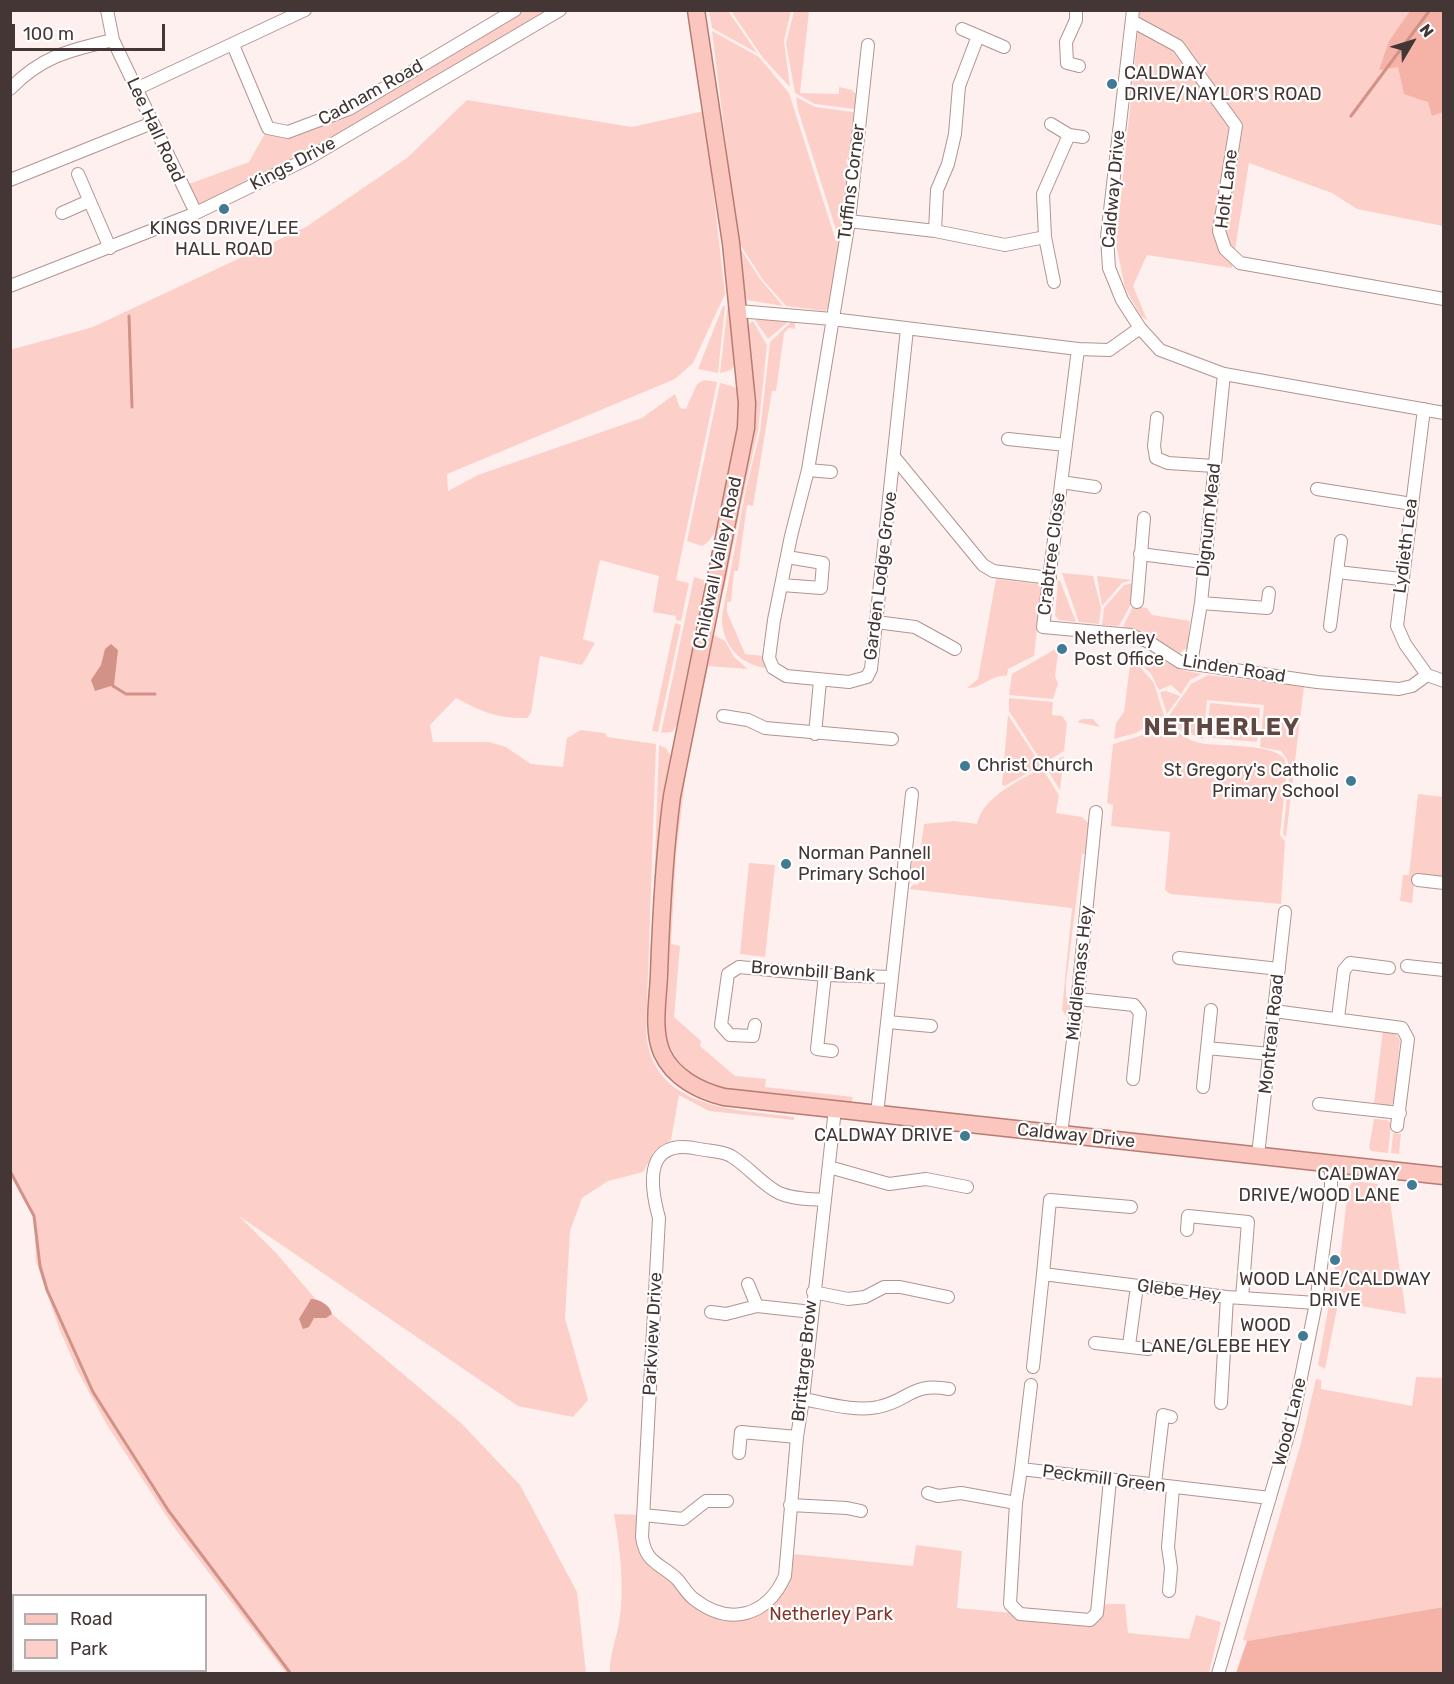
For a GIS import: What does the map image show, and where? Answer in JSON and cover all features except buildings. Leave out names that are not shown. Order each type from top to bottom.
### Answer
[{"type":"main road","name":"Childwall Valley Road","points":[[696,10],[724,192],[747,403],[746,428],[672,796],[665,853],[657,1026],[664,1056],[686,1081],[709,1094]]},
{"type":"main road","name":"Caldway Drive","points":[[709,1094],[1443,1176]]},
{"type":"street","name":"Lee Hall Road","points":[[106,10],[113,40],[196,213]]},
{"type":"street","points":[[136,89],[305,10]]},
{"type":"street","name":"Cadnam Road","points":[[233,45],[268,128],[288,132],[349,109],[515,10]]},
{"type":"street","name":"Kings Drive","points":[[11,284],[110,248],[196,213],[309,158],[561,10]]},
{"type":"street","points":[[1076,10],[1076,20],[1066,42],[1067,63],[1079,66]]},
{"type":"street","name":"Holt Lane","points":[[1132,16],[1178,46],[1236,126],[1219,231],[1225,249],[1240,263],[1443,299]]},
{"type":"street","name":"Caldway Drive","points":[[1132,16],[1107,237],[1109,268],[1122,300],[1140,328],[1160,350],[1224,374],[1443,413]]},
{"type":"street","points":[[962,29],[1004,47]]},
{"type":"street","points":[[935,231],[937,190],[948,164],[955,134],[959,86],[978,36]]},
{"type":"street","points":[[10,89],[23,76],[47,59],[64,51],[113,40]]},
{"type":"street","name":"Tuffins Corner","points":[[831,319],[849,221],[868,45]]},
{"type":"street","points":[[12,68],[23,76]]},
{"type":"street","points":[[10,180],[152,123]]},
{"type":"street","points":[[1051,124],[1069,135],[1083,137]]},
{"type":"street","points":[[1054,282],[1045,237],[1044,194],[1069,135]]},
{"type":"street","points":[[78,174],[110,248]]},
{"type":"street","points":[[62,213],[89,201]]},
{"type":"street","points":[[849,221],[935,231],[1005,245],[1045,237]]},
{"type":"street","points":[[738,310],[1078,349],[1109,350],[1140,328]]},
{"type":"street","name":"Garden Lodge Grove","points":[[831,319],[808,470],[787,557],[769,658],[773,668],[786,676],[820,681],[849,682],[867,677],[871,669],[908,329]]},
{"type":"street","name":"Crabtree Close","points":[[1043,627],[1078,349]]},
{"type":"street","name":"Dignum Mead","points":[[1191,664],[1201,603],[1203,562],[1224,374]]},
{"type":"street","name":"Lydieth Lea","points":[[1424,409],[1401,579],[1397,626],[1405,644],[1427,675]]},
{"type":"street","points":[[1157,418],[1154,446],[1156,458],[1168,463],[1214,466]]},
{"type":"street","points":[[1008,439],[1066,445]]},
{"type":"street","points":[[895,458],[983,565],[993,572],[1050,578]]},
{"type":"street","points":[[808,470],[831,472]]},
{"type":"street","name":"Crabtree Close","points":[[1061,482],[1095,487]]},
{"type":"street","points":[[1317,489],[1412,504]]},
{"type":"street","points":[[1137,602],[1144,518]]},
{"type":"street","points":[[1330,626],[1341,541]]},
{"type":"street","points":[[1140,554],[1203,562]]},
{"type":"street","points":[[782,585],[821,588],[823,563],[787,557]]},
{"type":"street","points":[[1337,572],[1401,579]]},
{"type":"street","points":[[1201,603],[1268,608],[1269,593]]},
{"type":"street","points":[[876,622],[915,627],[955,649]]},
{"type":"street","name":"Linden Road","points":[[1043,627],[1131,635],[1149,642],[1180,662],[1317,682],[1399,689],[1412,686],[1427,675]]},
{"type":"street","points":[[1427,675],[1443,681]]},
{"type":"street","points":[[815,734],[820,681]]},
{"type":"street","points":[[723,716],[747,720],[765,728],[892,739]]},
{"type":"street","name":"Brownbill Bank","points":[[877,1114],[912,794]]},
{"type":"street","name":"Middlemass Hey","points":[[1061,1134],[1078,999],[1096,812]]},
{"type":"street","points":[[1418,880],[1443,882]]},
{"type":"street","name":"Montreal Road","points":[[1258,1155],[1285,912]]},
{"type":"street","points":[[1179,958],[1279,969]]},
{"type":"street","points":[[1338,1018],[1344,970],[1350,963],[1389,968]]},
{"type":"street","points":[[1407,966],[1443,970]]},
{"type":"street","name":"Brownbill Bank","points":[[755,1025],[753,1036],[730,1035],[721,1025],[728,974],[738,967],[892,978]]},
{"type":"street","points":[[825,975],[817,1050],[832,1051]]},
{"type":"street","points":[[1078,999],[1134,1005],[1140,1013],[1133,1079]]},
{"type":"street","points":[[1203,1087],[1211,1010]]},
{"type":"street","points":[[1274,1011],[1402,1028],[1407,1039],[1397,1126]]},
{"type":"street","points":[[888,1022],[931,1026]]},
{"type":"street","points":[[1208,1048],[1270,1054]]},
{"type":"street","points":[[1319,1104],[1400,1113]]},
{"type":"street","name":"Brittarge Brow","points":[[764,1606],[778,1593],[785,1576],[796,1437],[803,1399],[835,1109]]},
{"type":"street","name":"Parkview Drive","points":[[764,1606],[739,1614],[723,1614],[692,1598],[678,1580],[653,1562],[644,1551],[643,1515],[659,1218],[651,1177],[659,1158],[670,1149],[691,1147],[730,1155],[777,1192],[792,1198],[824,1200]]},
{"type":"street","name":"Wood Lane","points":[[1218,1674],[1292,1422],[1316,1303],[1331,1193],[1331,1165]]},
{"type":"street","points":[[829,1167],[889,1184],[926,1179],[967,1187]]},
{"type":"street","points":[[1033,1367],[1050,1200],[1131,1207]]},
{"type":"street","points":[[1187,1230],[1188,1216],[1248,1222],[1242,1298]]},
{"type":"street","name":"Glebe Hey","points":[[1043,1274],[1227,1297],[1316,1303]]},
{"type":"street","points":[[748,1284],[757,1306]]},
{"type":"street","points":[[1129,1345],[1137,1286]]},
{"type":"street","points":[[813,1292],[848,1299],[864,1297],[884,1287],[900,1287],[948,1297]]},
{"type":"street","points":[[1221,1403],[1227,1297]]},
{"type":"street","points":[[711,1312],[726,1314],[757,1306],[812,1312]]},
{"type":"street","points":[[1095,1343],[1129,1345],[1148,1349]]},
{"type":"street","name":"Peckmill Green","points":[[1031,1385],[1021,1469],[1270,1498]]},
{"type":"street","points":[[803,1399],[877,1408],[896,1401],[915,1389],[932,1386],[949,1389]]},
{"type":"street","points":[[1155,1483],[1163,1415],[1171,1417]]},
{"type":"street","points":[[739,1454],[741,1432],[796,1437]]},
{"type":"street","points":[[1021,1469],[1016,1503],[1010,1604],[1020,1614],[1090,1620],[1097,1612],[1110,1480]]},
{"type":"street","points":[[1169,1591],[1171,1568],[1168,1547],[1173,1488]]},
{"type":"street","points":[[928,1492],[938,1496],[961,1493],[1016,1503]]},
{"type":"street","points":[[643,1515],[682,1519],[706,1501],[727,1501]]},
{"type":"street","points":[[790,1505],[847,1508],[861,1511]]},
{"type":"green space","points":[[513,11],[560,11],[285,170],[196,213],[181,187],[249,162],[268,128],[312,125]]},
{"type":"green space","points":[[709,11],[728,11],[757,53],[712,28]]},
{"type":"green space","points":[[731,11],[791,11],[784,41],[790,87],[763,58]]},
{"type":"green space","points":[[794,11],[809,11],[800,93],[839,94],[839,87],[852,90],[857,95],[855,109],[815,104],[795,93],[786,43]]},
{"type":"green space","points":[[1140,11],[1443,11],[1443,226],[1357,209],[1332,193],[1249,163],[1232,268],[1147,255],[1133,286],[1147,320],[1141,316],[1125,288],[1116,244]]},
{"type":"green space","points":[[712,31],[759,57],[789,93],[836,241],[840,242],[831,306],[825,311],[786,306],[763,280],[738,241]]},
{"type":"green space","points":[[796,97],[815,107],[853,112],[855,115],[850,156],[846,160],[849,168],[841,236],[838,236],[798,110]]},
{"type":"green space","points":[[467,100],[632,127],[704,111],[725,294],[693,363],[675,379],[447,474],[448,491],[478,475],[642,418],[675,394],[680,408],[686,409],[697,384],[704,380],[717,382],[676,580],[689,583],[681,621],[676,620],[676,616],[653,612],[659,576],[600,560],[583,639],[595,643],[582,665],[540,656],[531,713],[527,718],[490,713],[456,698],[430,725],[433,742],[489,742],[506,747],[531,764],[563,767],[567,738],[581,730],[605,733],[607,737],[656,744],[646,1032],[652,1058],[663,1077],[680,1091],[700,1101],[723,1107],[794,1117],[794,1120],[709,1111],[679,1095],[671,1140],[655,1150],[643,1172],[608,1181],[582,1198],[570,1231],[565,1318],[588,1400],[573,1417],[518,1406],[239,1216],[277,1254],[319,1303],[461,1423],[520,1485],[577,1592],[586,1673],[286,1673],[173,1526],[107,1425],[77,1370],[59,1328],[36,1261],[34,1216],[11,1173],[10,350],[93,327],[306,227],[407,158]]},
{"type":"green space","points":[[738,245],[760,279],[783,306],[747,300],[743,293]]},
{"type":"green space","points":[[732,302],[735,365],[731,370],[720,373],[728,303]]},
{"type":"green space","points":[[723,306],[725,306],[718,373],[698,369]]},
{"type":"green space","points":[[755,320],[788,322],[768,339]]},
{"type":"green space","points":[[753,321],[767,345],[758,431],[740,510],[735,509],[746,326]]},
{"type":"green space","points":[[791,322],[795,322],[795,329],[789,328],[784,333],[776,391],[772,391],[753,506],[747,505],[738,571],[734,571],[731,602],[727,602],[727,612],[745,654],[764,656],[766,668],[748,663],[734,651],[725,636],[722,616],[746,489],[760,432],[770,342]]},
{"type":"green space","points":[[720,383],[735,387],[739,392],[741,417],[719,526],[709,541],[702,546],[687,541]]},
{"type":"green space","points":[[735,511],[740,511],[724,590],[721,590]]},
{"type":"green space","points":[[1062,573],[1093,576],[1101,608],[1099,624],[1079,622]]},
{"type":"green space","points":[[1097,576],[1132,580],[1122,583],[1102,606]]},
{"type":"green space","points":[[694,577],[704,580],[703,607],[678,723],[672,732],[661,733]]},
{"type":"green space","points":[[996,579],[1037,584],[1042,587],[1034,656],[1008,669],[1007,676],[997,677],[967,688],[978,679]]},
{"type":"green space","points":[[1058,580],[1076,622],[1059,620],[1055,616]]},
{"type":"green space","points":[[1133,583],[1131,604],[1119,626],[1102,625],[1104,608],[1124,585]]},
{"type":"green space","points":[[1133,606],[1147,608],[1152,615],[1190,621],[1187,648],[1180,653],[1143,631],[1123,627]]},
{"type":"green space","points":[[675,623],[681,625],[658,732],[652,731]]},
{"type":"green space","points":[[714,635],[725,641],[734,657],[748,669],[708,666],[687,764],[676,855],[671,944],[680,946],[674,1017],[701,1041],[700,1046],[735,1076],[766,1079],[765,1087],[853,1097],[851,1103],[725,1089],[713,1085],[693,1075],[678,1060],[664,1029],[674,819]]},
{"type":"green space","points":[[1059,647],[1055,676],[1058,684],[1053,699],[1009,695],[1012,674]]},
{"type":"green space","points":[[1131,653],[1153,655],[1181,670],[1202,674],[1190,680],[1181,694],[1171,685],[1159,690],[1151,674]]},
{"type":"green space","points":[[1131,657],[1154,683],[1164,716],[1136,733],[1114,739],[1116,723],[1124,712]]},
{"type":"green space","points":[[1208,675],[1304,686],[1286,837],[1283,834],[1290,770],[1287,759],[1281,751],[1260,747],[1264,705],[1207,700],[1203,739],[1178,729],[1168,717],[1191,684]]},
{"type":"green space","points":[[1166,691],[1180,696],[1167,714],[1160,692]]},
{"type":"green space","points":[[1009,698],[1053,702],[1052,715],[1062,716],[1067,723],[1064,751],[1043,764],[1009,711]]},
{"type":"green space","points":[[1210,703],[1260,708],[1257,742],[1206,737]]},
{"type":"green space","points":[[1008,715],[1041,765],[1005,786],[1002,785]]},
{"type":"green space","points":[[1082,719],[1093,719],[1100,727],[1077,722]]},
{"type":"green space","points":[[1165,721],[1195,742],[1257,748],[1277,753],[1284,758],[1287,769],[1280,835],[1285,841],[1281,904],[1170,894],[1165,890],[1170,832],[1111,826],[1113,805],[1107,803],[1113,744],[1140,736]]},
{"type":"green space","points":[[659,745],[666,748],[671,757],[658,861],[666,1071],[784,1108],[786,1114],[719,1104],[698,1097],[679,1087],[664,1074],[654,1055],[649,1030]]},
{"type":"green space","points":[[1064,756],[1060,790],[1045,766]]},
{"type":"green space","points":[[1042,768],[1059,795],[1056,813],[1082,817],[1090,824],[1089,854],[1082,854],[1066,983],[1066,997],[1071,1001],[1067,1017],[1062,1010],[1072,908],[909,889],[914,884],[918,885],[922,877],[911,868],[912,861],[919,861],[924,824],[954,821],[977,824],[986,805],[994,797]]},
{"type":"green space","points":[[1418,794],[1443,797],[1443,877],[1415,875],[1412,903],[1400,901],[1403,875],[1409,875]]},
{"type":"green space","points":[[749,863],[775,865],[765,957],[740,954]]},
{"type":"green space","points":[[1383,1030],[1394,1032],[1400,1040],[1394,1101],[1390,1106],[1374,1103]]},
{"type":"green space","points":[[1374,1119],[1387,1120],[1391,1124],[1388,1153],[1371,1151],[1369,1148]]},
{"type":"green space","points":[[1393,1133],[1401,1134],[1399,1154],[1391,1153]]},
{"type":"green space","points":[[1353,1181],[1378,1184],[1377,1197],[1380,1197],[1381,1192],[1389,1194],[1406,1314],[1327,1300],[1337,1260],[1340,1260],[1348,1188]]},
{"type":"green space","points":[[1329,1304],[1336,1305],[1337,1309],[1325,1369],[1318,1365]]},
{"type":"green space","points":[[1416,1377],[1443,1378],[1443,1607],[1243,1640],[1301,1443],[1316,1379],[1321,1380],[1321,1389],[1412,1406]]},
{"type":"green space","name":"Netherley Park","points":[[614,1514],[643,1515],[644,1551],[706,1607],[752,1611],[785,1576],[794,1554],[913,1566],[916,1545],[962,1551],[957,1608],[1090,1620],[1106,1604],[1125,1604],[1128,1633],[1189,1639],[1196,1615],[1221,1622],[1209,1673],[610,1674],[622,1596],[620,1555]]},
{"type":"shaded area","points":[[1410,11],[1440,11],[1443,13],[1443,112],[1432,116],[1428,102],[1404,94],[1398,67],[1379,70],[1389,41]]},
{"type":"shaded area","points":[[111,644],[118,650],[114,685],[95,691],[91,680],[101,665],[105,649]]},
{"type":"shaded area","points":[[311,1299],[324,1303],[332,1314],[326,1318],[314,1318],[309,1327],[303,1329],[299,1319]]},
{"type":"shaded area","points":[[1443,1607],[1443,1673],[1236,1673],[1247,1641]]},
{"type":"waterway","points":[[1351,116],[1430,10]]},
{"type":"waterway","points":[[129,316],[132,407]]},
{"type":"waterway","points":[[113,686],[126,694],[155,694]]},
{"type":"waterway","points":[[10,1171],[34,1216],[40,1266],[47,1290],[93,1392],[168,1510],[291,1674]]},
{"type":"place","name":"CALDWAY DRIVE/NAYLOR'S ROAD","points":[[1112,84]]},
{"type":"place","name":"KINGS DRIVE/LEE HALL ROAD","points":[[224,209]]},
{"type":"place","name":"Netherley Post Office","points":[[1062,649]]},
{"type":"place","name":"Christ Church","points":[[965,766]]},
{"type":"place","name":"St Gregory's Catholic Primary School","points":[[1351,781]]},
{"type":"place","name":"Norman Pannell Primary School","points":[[786,864]]},
{"type":"place","name":"CALDWAY DRIVE","points":[[965,1136]]},
{"type":"place","name":"CALDWAY DRIVE/WOOD LANE","points":[[1412,1185]]},
{"type":"place","name":"WOOD LANE/CALDWAY DRIVE","points":[[1335,1260]]},
{"type":"place","name":"WOOD LANE/GLEBE HEY","points":[[1303,1336]]},
{"type":"district","name":"NETHERLEY","points":[[1222,728]]}]
